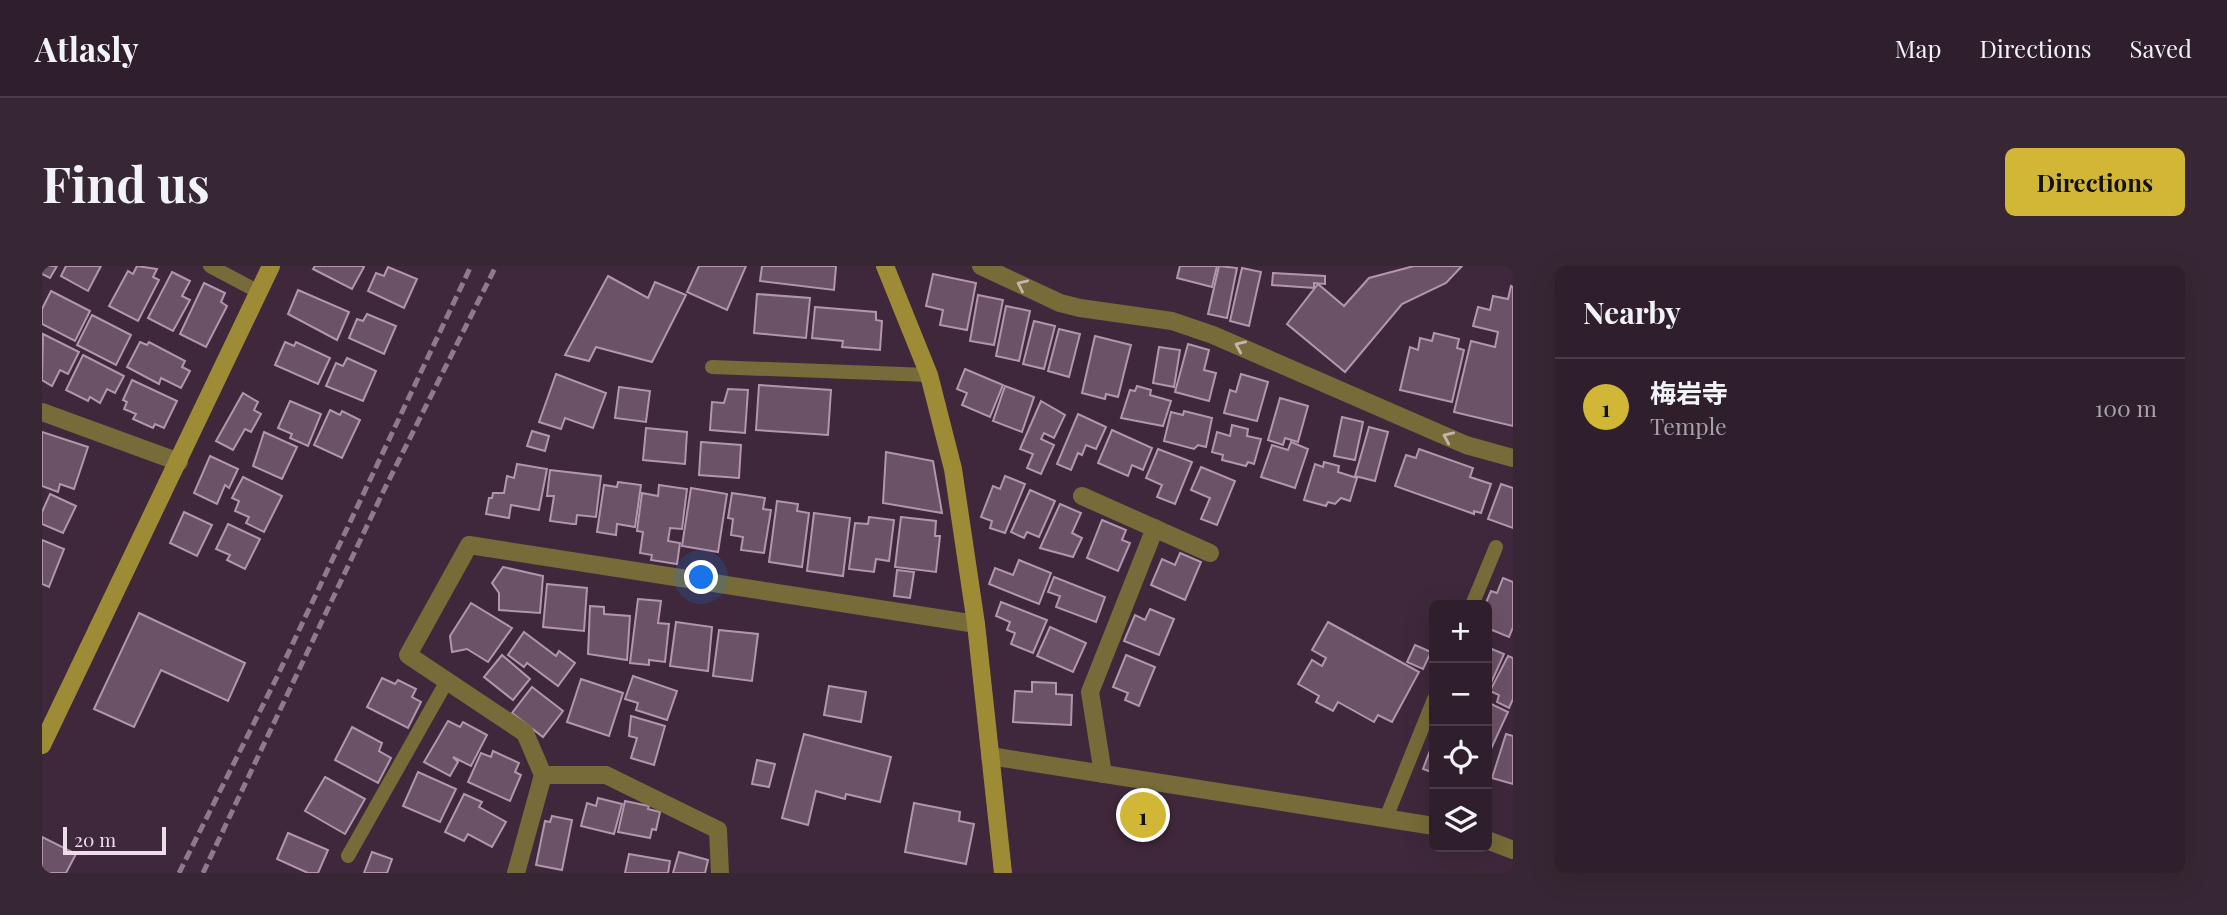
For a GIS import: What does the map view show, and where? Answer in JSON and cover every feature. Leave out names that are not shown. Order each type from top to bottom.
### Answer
[{"type":"street","points":[[42,745],[271,266]]},
{"type":"street","points":[[885,266],[929,375],[953,469],[976,624],[1003,873]]},
{"type":"street","points":[[981,266],[1060,303],[1080,309],[1172,320],[1213,335],[1466,445],[1513,458]]},
{"type":"street","points":[[42,412],[179,462]]},
{"type":"street","points":[[1082,496],[1210,553]]},
{"type":"street","points":[[1103,774],[1090,692],[1155,528]]},
{"type":"street","points":[[516,873],[543,775],[525,733],[408,655],[469,545],[976,624]]},
{"type":"street","points":[[990,756],[1429,825]]},
{"type":"street","points":[[543,775],[606,775],[718,830],[720,873]]},
{"type":"street","points":[[1492,842],[1513,850]]},
{"type":"lane","points":[[210,266],[259,292]]},
{"type":"lane","points":[[712,367],[929,375]]},
{"type":"lane","points":[[1474,600],[1496,547]]},
{"type":"lane","points":[[348,856],[447,681]]},
{"type":"lane","points":[[1386,818],[1429,711]]},
{"type":"building","points":[[42,266],[57,266],[50,278],[42,274]]},
{"type":"building","points":[[66,266],[101,266],[88,291],[61,276]]},
{"type":"building","points":[[137,266],[157,269],[153,277],[159,280],[138,321],[109,306],[128,271],[133,274]]},
{"type":"building","points":[[315,266],[364,267],[352,289],[313,269]]},
{"type":"building","points":[[699,266],[746,266],[727,310],[687,292]]},
{"type":"building","points":[[762,266],[836,266],[834,290],[760,281]]},
{"type":"building","points":[[1180,266],[1217,266],[1212,287],[1177,278]]},
{"type":"building","points":[[1219,266],[1237,268],[1227,318],[1208,314]]},
{"type":"building","points":[[1414,266],[1462,266],[1446,283],[1402,304],[1345,372],[1287,324],[1318,284],[1344,306],[1369,278]]},
{"type":"building","points":[[388,267],[417,279],[404,308],[368,291],[376,273],[384,276]]},
{"type":"building","points":[[1242,268],[1261,272],[1249,326],[1230,321]]},
{"type":"building","points":[[172,272],[190,281],[182,296],[190,300],[173,331],[148,318]]},
{"type":"building","points":[[1273,273],[1325,276],[1325,284],[1314,283],[1314,288],[1272,285]]},
{"type":"building","points":[[933,274],[976,283],[967,330],[940,325],[943,310],[926,306]]},
{"type":"building","points":[[608,276],[648,298],[655,282],[686,295],[652,362],[596,347],[589,361],[565,355]]},
{"type":"building","points":[[204,283],[225,293],[221,302],[227,306],[206,347],[180,334]]},
{"type":"building","points":[[1511,286],[1513,426],[1454,412],[1471,341],[1495,347],[1498,332],[1473,326],[1478,307],[1490,310],[1493,296],[1508,299]]},
{"type":"building","points":[[298,290],[349,312],[337,340],[288,314]]},
{"type":"building","points":[[51,291],[90,311],[75,341],[42,324],[42,309]]},
{"type":"building","points":[[757,294],[810,298],[806,338],[754,333]]},
{"type":"building","points":[[978,295],[1003,300],[994,345],[970,341]]},
{"type":"building","points":[[1006,306],[1030,311],[1019,361],[996,356]]},
{"type":"building","points":[[815,307],[876,312],[876,320],[882,321],[880,350],[842,347],[843,341],[812,338]]},
{"type":"building","points":[[367,314],[396,326],[384,354],[349,338],[357,319],[363,321]]},
{"type":"building","points":[[92,315],[131,335],[116,365],[77,345]]},
{"type":"building","points":[[1034,321],[1055,326],[1044,369],[1023,364]]},
{"type":"building","points":[[1059,329],[1080,334],[1069,377],[1048,371]]},
{"type":"building","points":[[1434,333],[1459,339],[1457,348],[1464,350],[1452,402],[1400,390],[1410,347],[1418,350],[1420,338],[1432,341]]},
{"type":"building","points":[[43,334],[79,352],[68,374],[60,370],[52,386],[42,380]]},
{"type":"building","points":[[1095,336],[1131,345],[1118,397],[1106,394],[1105,399],[1082,393]]},
{"type":"building","points":[[140,342],[147,345],[149,342],[185,361],[182,367],[190,371],[181,388],[161,378],[159,384],[127,367]]},
{"type":"building","points":[[285,342],[294,346],[296,342],[330,358],[318,384],[275,365]]},
{"type":"building","points":[[1188,344],[1209,350],[1204,370],[1216,373],[1209,401],[1175,392]]},
{"type":"building","points":[[1159,347],[1180,350],[1174,387],[1153,383]]},
{"type":"building","points":[[83,355],[124,376],[115,393],[107,389],[100,403],[90,397],[88,401],[66,390]]},
{"type":"building","points":[[347,358],[376,371],[363,401],[326,386],[336,363],[343,366]]},
{"type":"building","points":[[965,369],[1003,385],[990,417],[962,405],[967,393],[957,389]]},
{"type":"building","points":[[556,374],[606,393],[593,428],[565,418],[561,429],[539,422]]},
{"type":"building","points":[[1241,374],[1268,382],[1257,421],[1224,413],[1230,390],[1236,392]]},
{"type":"building","points":[[132,380],[177,401],[164,428],[155,424],[153,428],[133,419],[136,414],[124,409],[127,402],[123,400]]},
{"type":"building","points":[[759,385],[831,390],[828,435],[756,430]]},
{"type":"building","points":[[1005,386],[1034,397],[1022,432],[993,421]]},
{"type":"building","points":[[1137,386],[1151,390],[1150,395],[1171,401],[1163,426],[1121,418],[1130,390],[1135,391]]},
{"type":"building","points":[[619,387],[650,391],[646,422],[615,418]]},
{"type":"building","points":[[728,389],[748,390],[745,433],[710,430],[712,402],[724,403]]},
{"type":"building","points":[[243,393],[258,402],[254,410],[261,414],[251,432],[245,429],[233,450],[216,441]]},
{"type":"building","points":[[1280,398],[1308,406],[1298,442],[1285,438],[1283,445],[1268,440]]},
{"type":"building","points":[[290,401],[321,414],[308,446],[290,438],[292,434],[278,428]]},
{"type":"building","points":[[1041,401],[1065,415],[1054,438],[1044,433],[1041,439],[1054,445],[1041,474],[1027,468],[1033,454],[1020,449]]},
{"type":"building","points":[[330,410],[340,415],[342,411],[360,420],[342,458],[314,445]]},
{"type":"building","points":[[1184,411],[1212,418],[1206,447],[1198,445],[1194,449],[1164,441],[1171,412],[1183,415]]},
{"type":"building","points":[[1078,414],[1106,427],[1096,449],[1086,445],[1082,455],[1078,453],[1071,470],[1057,464]]},
{"type":"building","points":[[1342,417],[1363,422],[1355,460],[1334,456]]},
{"type":"building","points":[[1232,425],[1248,429],[1247,436],[1261,439],[1254,464],[1248,462],[1246,466],[1222,460],[1223,455],[1212,452],[1217,432],[1230,436]]},
{"type":"building","points":[[1369,427],[1388,432],[1375,481],[1355,476]]},
{"type":"building","points":[[646,428],[687,432],[685,464],[643,460]]},
{"type":"building","points":[[1112,430],[1152,448],[1143,470],[1132,465],[1128,476],[1098,463]]},
{"type":"building","points":[[532,431],[549,436],[545,451],[527,446]]},
{"type":"building","points":[[42,432],[88,447],[74,489],[60,484],[58,492],[42,486]]},
{"type":"building","points":[[264,432],[297,447],[282,479],[253,466]]},
{"type":"building","points":[[701,442],[741,445],[739,478],[699,475]]},
{"type":"building","points":[[1291,442],[1308,449],[1295,488],[1261,477],[1272,445],[1288,450]]},
{"type":"building","points":[[1158,449],[1192,462],[1175,504],[1157,497],[1162,485],[1146,478]]},
{"type":"building","points":[[1419,449],[1473,468],[1470,477],[1491,484],[1481,513],[1474,511],[1474,514],[1395,486],[1406,455],[1416,458]]},
{"type":"building","points":[[886,452],[933,461],[942,513],[883,503]]},
{"type":"building","points":[[210,456],[238,469],[229,488],[225,485],[217,504],[194,493]]},
{"type":"building","points":[[1324,462],[1339,466],[1338,472],[1357,478],[1350,501],[1341,498],[1335,504],[1328,502],[1326,506],[1304,500],[1315,464],[1323,467]]},
{"type":"building","points":[[517,464],[547,469],[539,510],[511,505],[509,518],[486,514],[489,498],[492,498],[493,493],[504,493],[507,476],[514,478]]},
{"type":"building","points":[[1201,467],[1235,481],[1217,525],[1201,519],[1210,498],[1191,490]]},
{"type":"building","points":[[550,470],[601,476],[596,517],[577,515],[576,524],[550,521],[554,496],[547,496]]},
{"type":"building","points":[[1005,476],[1025,484],[1005,533],[990,528],[992,521],[981,517],[993,486],[1000,489]]},
{"type":"building","points":[[243,477],[282,496],[264,532],[246,523],[249,517],[235,511],[239,501],[232,498]]},
{"type":"building","points":[[618,482],[641,485],[635,527],[617,524],[616,535],[597,532],[604,485],[617,487]]},
{"type":"building","points":[[1501,484],[1513,488],[1513,528],[1488,519]]},
{"type":"building","points":[[659,485],[687,489],[682,529],[670,528],[668,541],[680,543],[677,564],[651,560],[652,555],[640,553],[643,532],[637,531],[642,493],[658,496]]},
{"type":"building","points":[[691,488],[727,494],[718,552],[682,546]]},
{"type":"building","points":[[1030,490],[1055,501],[1039,537],[1027,532],[1024,538],[1011,532]]},
{"type":"building","points":[[732,493],[765,498],[763,509],[771,510],[764,553],[741,550],[743,537],[731,535],[733,519],[728,518]]},
{"type":"building","points":[[50,494],[76,506],[63,533],[42,524],[42,512]]},
{"type":"building","points":[[777,501],[798,504],[797,511],[809,513],[802,567],[769,562]]},
{"type":"building","points":[[1060,504],[1081,513],[1072,533],[1082,538],[1073,557],[1040,548]]},
{"type":"building","points":[[184,512],[212,525],[197,556],[170,543]]},
{"type":"building","points":[[814,513],[850,518],[843,576],[807,571]]},
{"type":"building","points":[[869,517],[894,520],[889,561],[876,559],[874,572],[849,569],[855,523],[868,524]]},
{"type":"building","points":[[901,517],[936,521],[935,536],[940,536],[936,572],[895,567]]},
{"type":"building","points":[[1102,520],[1126,530],[1122,540],[1130,543],[1118,571],[1087,558]]},
{"type":"building","points":[[228,524],[260,539],[245,569],[227,560],[230,555],[216,549]]},
{"type":"building","points":[[42,540],[64,549],[49,587],[42,584]]},
{"type":"building","points":[[1180,553],[1201,562],[1185,600],[1151,585],[1162,559],[1175,565]]},
{"type":"building","points":[[1019,560],[1051,573],[1039,604],[989,584],[995,568],[1013,575]]},
{"type":"building","points":[[503,567],[543,576],[540,613],[499,610],[499,593],[492,583]]},
{"type":"building","points":[[897,570],[914,572],[910,598],[894,596]]},
{"type":"building","points":[[1054,577],[1105,597],[1096,622],[1056,607],[1060,596],[1048,592]]},
{"type":"building","points":[[1503,578],[1513,582],[1513,627],[1509,637],[1492,630],[1492,600],[1487,600],[1491,591],[1497,593]]},
{"type":"building","points":[[547,584],[587,588],[584,631],[543,627]]},
{"type":"building","points":[[638,599],[661,601],[658,623],[669,624],[665,662],[649,660],[649,665],[630,663]]},
{"type":"building","points":[[1001,602],[1047,620],[1033,653],[1011,644],[1015,633],[1007,630],[1010,622],[996,616]]},
{"type":"building","points":[[471,603],[512,628],[488,662],[467,649],[452,652],[450,636]]},
{"type":"building","points":[[590,606],[604,607],[604,614],[630,616],[627,660],[588,654]]},
{"type":"building","points":[[1150,609],[1174,619],[1159,655],[1124,641],[1135,615],[1145,620]]},
{"type":"building","points":[[139,613],[245,663],[228,701],[161,670],[134,727],[94,709]]},
{"type":"building","points":[[676,622],[712,627],[708,671],[670,666]]},
{"type":"building","points":[[1328,622],[1419,672],[1392,722],[1378,715],[1374,722],[1338,702],[1333,711],[1316,702],[1319,696],[1298,684],[1312,660],[1322,666],[1326,658],[1312,650]]},
{"type":"building","points":[[1050,627],[1086,643],[1073,672],[1037,656]]},
{"type":"building","points":[[719,630],[758,634],[752,681],[713,676]]},
{"type":"building","points":[[524,632],[556,656],[559,651],[575,663],[558,686],[527,663],[524,667],[508,655]]},
{"type":"building","points":[[1415,645],[1429,651],[1423,669],[1407,662]]},
{"type":"building","points":[[1492,649],[1504,654],[1492,681]]},
{"type":"building","points":[[502,655],[530,679],[513,700],[484,677]]},
{"type":"building","points":[[1126,655],[1155,667],[1139,706],[1125,700],[1128,693],[1113,687]]},
{"type":"building","points":[[1508,656],[1513,658],[1513,699],[1509,708],[1497,702],[1499,695],[1492,692]]},
{"type":"building","points":[[633,676],[677,691],[667,720],[636,710],[638,703],[625,699]]},
{"type":"building","points":[[382,678],[395,684],[398,680],[416,689],[412,697],[421,702],[408,728],[367,707]]},
{"type":"building","points":[[581,679],[623,693],[609,736],[567,722]]},
{"type":"building","points":[[1032,682],[1056,683],[1056,694],[1072,695],[1071,725],[1013,722],[1015,691],[1032,692]]},
{"type":"building","points":[[829,686],[866,692],[861,722],[824,715]]},
{"type":"building","points":[[532,687],[563,711],[543,737],[512,713]]},
{"type":"building","points":[[1492,704],[1508,712],[1492,747]]},
{"type":"building","points":[[631,716],[665,726],[654,765],[631,758],[637,738],[629,736]]},
{"type":"building","points":[[448,721],[460,727],[463,722],[487,735],[471,766],[453,757],[458,762],[450,776],[424,762]]},
{"type":"building","points":[[352,727],[382,743],[379,751],[391,758],[378,783],[335,760]]},
{"type":"building","points":[[804,734],[891,757],[880,802],[846,794],[845,799],[816,791],[808,825],[782,818]]},
{"type":"building","points":[[1506,734],[1513,736],[1513,784],[1492,778]]},
{"type":"building","points":[[493,751],[519,763],[515,772],[521,775],[510,801],[468,782],[481,753],[491,757]]},
{"type":"building","points":[[1429,753],[1429,771],[1423,769]]},
{"type":"building","points":[[757,760],[775,764],[769,787],[752,784]]},
{"type":"building","points":[[418,772],[456,789],[440,822],[403,806]]},
{"type":"building","points":[[325,777],[365,799],[345,834],[305,811]]},
{"type":"building","points":[[464,794],[482,802],[479,807],[506,822],[492,847],[468,834],[464,841],[445,832]]},
{"type":"building","points":[[598,798],[622,804],[614,834],[581,826],[587,803],[596,806]]},
{"type":"building","points":[[625,801],[649,806],[648,809],[660,812],[656,830],[652,829],[650,838],[618,832]]},
{"type":"building","points":[[914,803],[960,812],[959,821],[974,824],[966,864],[905,852]]},
{"type":"building","points":[[552,816],[572,820],[562,870],[536,865],[545,821],[550,822]]},
{"type":"building","points":[[288,833],[328,850],[318,873],[308,873],[277,859]]},
{"type":"building","points":[[42,837],[76,854],[66,873],[42,873]]},
{"type":"building","points":[[372,852],[392,859],[387,873],[364,873]]},
{"type":"building","points":[[679,852],[708,860],[705,873],[673,873]]},
{"type":"building","points":[[629,854],[670,861],[668,873],[625,873]]},
{"type":"railway","points":[[179,873],[276,679],[471,266]]},
{"type":"railway","points":[[203,873],[383,492],[496,266]]},
{"type":"place","name":"梅岩寺","points":[[1143,815]]}]
